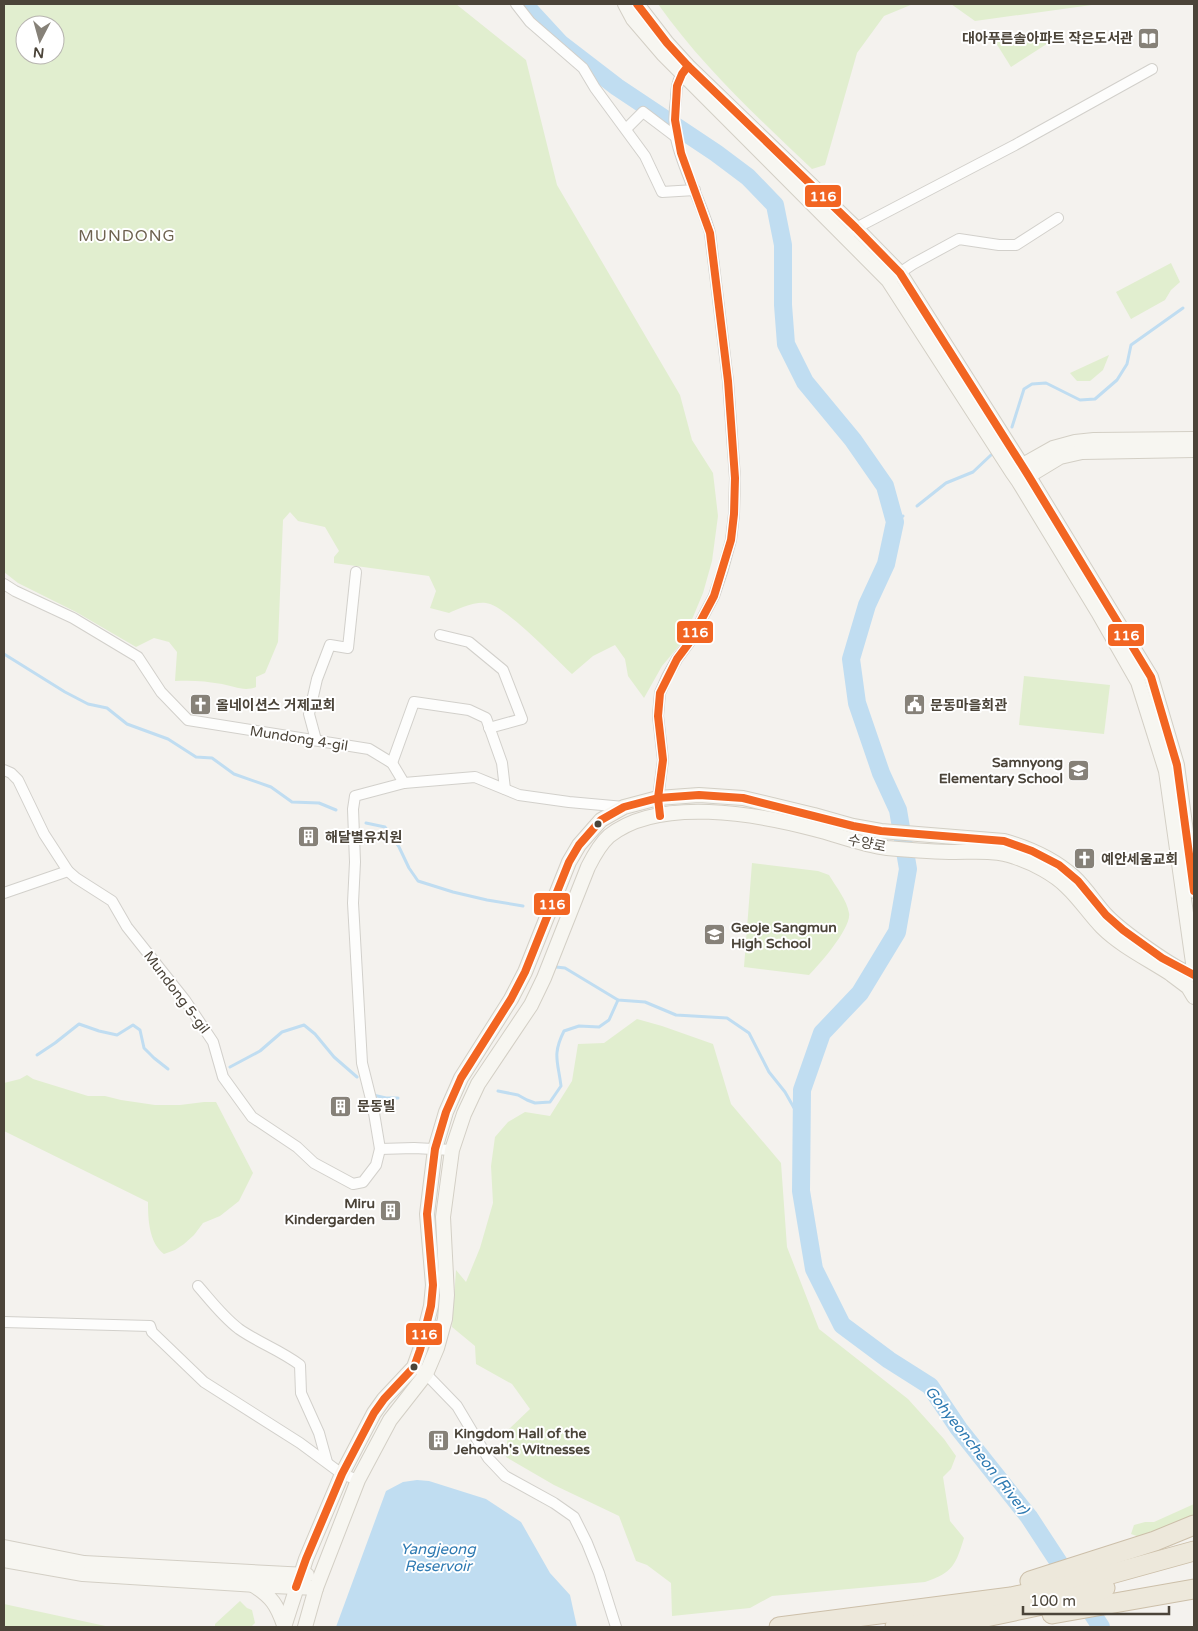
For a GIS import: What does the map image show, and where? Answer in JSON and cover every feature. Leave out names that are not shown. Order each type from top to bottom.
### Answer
[{"type":"highway","points":[[972,1601],[1154,1541],[1194,1525]]},
{"type":"highway","points":[[982,1618],[1066,1600],[1166,1565],[1194,1551]]},
{"type":"highway","points":[[779,1627],[1011,1597],[1166,1565],[1194,1562]]},
{"type":"highway","points":[[895,1627],[982,1618],[1029,1618],[1194,1589]]},
{"type":"street","points":[[516,4],[530,22],[584,68],[595,88],[645,156],[662,192],[695,190]]},
{"type":"street","points":[[625,4],[634,19],[663,54],[685,70],[851,232],[894,277],[1010,447],[1020,474],[1046,506],[1151,677],[1177,765],[1194,891]]},
{"type":"street","points":[[637,4],[685,70]]},
{"type":"street","points":[[851,232],[1015,145],[1152,69]]},
{"type":"street","points":[[660,816],[658,798],[663,760],[658,716],[660,694],[666,677],[689,643],[714,596],[731,540],[734,514],[735,478],[728,381],[714,257],[705,213],[683,161],[676,137],[674,116],[677,86],[685,70]]},
{"type":"street","points":[[626,129],[643,112],[676,137]]},
{"type":"street","points":[[894,277],[913,264],[959,239],[999,245],[1016,244],[1058,218]]},
{"type":"street","points":[[894,277],[1020,474],[1138,682],[1166,771],[1194,970]]},
{"type":"street","points":[[1020,474],[1040,462],[1053,448],[1076,442],[1094,440],[1194,439]]},
{"type":"street","points":[[1010,447],[1021,456],[1040,462],[1082,452],[1194,450]]},
{"type":"street","points":[[1040,462],[1038,485],[1045,499],[1046,506]]},
{"type":"street","points":[[316,740],[309,714],[317,679],[330,646],[348,648],[356,572]]},
{"type":"street","name":"Mundong 4-gil","points":[[4,584],[15,592],[74,618],[138,657],[161,692],[188,720],[369,749],[392,763],[404,784]]},
{"type":"street","points":[[440,635],[469,642],[503,670],[522,719],[489,728]]},
{"type":"street","points":[[392,763],[414,702],[470,710],[486,718],[502,764],[505,789]]},
{"type":"street","name":"Mundong 5-gil","points":[[4,770],[11,773],[18,780],[44,834],[68,871],[112,901],[127,927],[185,1000],[213,1042],[223,1077],[252,1117],[297,1147],[314,1163],[353,1184],[363,1182],[376,1165],[380,1149]]},
{"type":"street","points":[[452,1150],[435,1148],[380,1149],[373,1107],[362,1063],[353,903],[355,862],[353,809],[355,796],[404,784],[475,777],[519,795],[624,807]]},
{"type":"street","points":[[305,1627],[319,1582],[358,1480],[390,1420],[420,1370],[433,1285],[427,1214],[435,1148],[446,1112],[461,1078],[511,999],[525,972],[578,844],[601,820],[624,807],[658,798],[699,795],[743,798],[853,826],[881,831],[1004,841],[1018,845],[1059,865],[1075,878],[1108,917],[1174,971],[1194,997]]},
{"type":"street","name":"수양로","points":[[420,1370],[437,1348],[445,1319],[448,1295],[443,1217],[452,1150],[464,1114],[478,1084],[531,1004],[544,978],[594,855],[608,837],[621,828],[636,821],[675,813],[704,811],[742,813],[886,848],[931,852],[1003,853],[1040,869],[1066,886],[1102,927],[1131,949],[1174,971],[1181,979],[1194,982]]},
{"type":"street","points":[[4,893],[68,871]]},
{"type":"street","points":[[1174,971],[1186,964],[1191,950]]},
{"type":"street","points":[[1174,971],[1194,975]]},
{"type":"street","points":[[198,1286],[216,1308],[240,1330],[286,1354],[300,1365],[301,1393],[319,1433],[327,1462]]},
{"type":"street","points":[[4,1322],[148,1325],[152,1332],[204,1382],[260,1416],[342,1474],[358,1480]]},
{"type":"street","points":[[284,1626],[306,1559],[342,1474],[374,1413],[384,1399],[420,1370]]},
{"type":"street","points":[[420,1370],[457,1406],[488,1458],[505,1476],[554,1502],[574,1518],[588,1542],[616,1627]]},
{"type":"street","points":[[4,1547],[84,1563],[285,1574],[298,1581]]},
{"type":"street","points":[[285,1574],[297,1569],[306,1559]]},
{"type":"street","points":[[4,1560],[83,1574],[253,1585],[298,1581],[319,1582]]},
{"type":"street","points":[[253,1585],[262,1590],[275,1603],[284,1626]]},
{"type":"green space","points":[[4,4],[456,4],[526,60],[557,185],[680,395],[692,440],[713,473],[718,516],[712,561],[703,593],[683,641],[662,666],[644,698],[628,676],[625,659],[615,645],[593,656],[572,674],[517,622],[494,606],[486,603],[477,603],[449,613],[430,608],[436,591],[429,576],[334,563],[334,557],[339,551],[325,527],[298,521],[290,512],[283,520],[278,642],[265,673],[256,677],[256,687],[243,689],[204,681],[175,681],[177,652],[169,642],[154,638],[136,647],[76,612],[18,583],[4,572]]},
{"type":"green space","points":[[658,4],[913,4],[884,16],[857,53],[825,165],[812,169],[750,110],[711,69]]},
{"type":"green space","points":[[951,4],[1099,4],[975,21]]},
{"type":"green space","points":[[1049,32],[1055,34],[1056,38],[1011,67],[991,35]]},
{"type":"green space","points":[[1171,263],[1180,282],[1171,290],[1165,300],[1131,319],[1116,292]]},
{"type":"green space","points":[[1109,355],[1103,370],[1090,381],[1077,381],[1070,373]]},
{"type":"green space","points":[[1024,676],[1110,685],[1104,734],[1019,725]]},
{"type":"green space","points":[[752,863],[818,871],[829,875],[844,898],[849,913],[846,927],[841,936],[809,975],[744,967]]},
{"type":"green space","points":[[637,1019],[713,1044],[731,1104],[781,1163],[787,1247],[819,1329],[908,1399],[944,1439],[956,1456],[951,1469],[943,1477],[950,1521],[964,1538],[956,1561],[942,1575],[925,1582],[772,1596],[750,1608],[672,1616],[671,1583],[647,1565],[636,1561],[619,1516],[554,1485],[506,1457],[508,1430],[530,1409],[512,1384],[476,1364],[475,1346],[452,1327],[456,1270],[466,1282],[480,1248],[493,1203],[491,1166],[495,1137],[508,1122],[525,1112],[550,1116],[572,1081],[578,1044],[604,1043]]},
{"type":"green space","points":[[27,1075],[33,1079],[88,1096],[105,1096],[155,1105],[216,1102],[253,1173],[239,1201],[220,1216],[203,1223],[184,1244],[164,1254],[155,1244],[152,1237],[148,1202],[4,1131],[4,1083]]},
{"type":"green space","points":[[1194,1504],[1194,1522],[1145,1539],[1131,1534],[1134,1525],[1154,1522]]},
{"type":"green space","points":[[240,1601],[252,1610],[255,1623],[251,1627],[215,1627],[215,1624]]},
{"type":"green space","points":[[4,1604],[110,1627],[4,1627]]},
{"type":"water","name":"Yangjeong Reservoir","points":[[429,1481],[486,1499],[521,1522],[550,1573],[570,1595],[577,1627],[336,1627],[386,1491],[403,1482]]},
{"type":"waterway","name":"Gohyeoncheon (River)","points":[[524,4],[561,44],[617,87],[716,153],[748,177],[775,205],[783,245],[783,305],[786,344],[805,382],[853,440],[885,486],[895,522],[886,564],[867,605],[851,659],[857,703],[881,773],[898,810],[908,869],[897,932],[860,993],[822,1033],[802,1090],[801,1191],[814,1269],[842,1325],[889,1360],[930,1386],[959,1429],[1029,1517],[1101,1627]]},
{"type":"waterway","points":[[1012,427],[1024,389],[1032,384],[1046,383],[1080,400],[1095,399],[1117,380],[1127,364],[1131,345],[1183,308]]},
{"type":"waterway","points":[[917,506],[946,483],[973,472],[991,455]]},
{"type":"waterway","points":[[895,522],[903,516]]},
{"type":"waterway","points":[[4,654],[65,692],[88,704],[107,708],[127,724],[168,739],[196,757],[212,758],[234,774],[271,787],[292,802],[319,803],[336,810]]},
{"type":"waterway","points":[[366,823],[385,827],[399,847],[409,868],[418,881],[453,892],[523,906]]},
{"type":"waterway","points":[[556,967],[565,968],[618,1000],[645,1002],[676,1015],[727,1018],[749,1033],[769,1072],[785,1092],[802,1122]]},
{"type":"waterway","points":[[498,1091],[518,1095],[535,1103],[550,1102],[561,1086],[557,1052],[564,1031],[579,1026],[599,1027],[609,1020],[618,1000]]},
{"type":"waterway","points":[[37,1055],[79,1024],[117,1035],[133,1025],[140,1030],[144,1048],[168,1069]]},
{"type":"waterway","points":[[230,1067],[260,1051],[282,1032],[304,1025],[315,1034],[334,1057],[357,1077]]},
{"type":"waterway","points":[[373,1095],[398,1098]]},
{"type":"transit line","name":"116","points":[[637,4],[667,43],[688,66],[900,273],[1028,475],[1151,677],[1177,765],[1194,891]]},
{"type":"transit line","name":"116","points":[[660,816],[658,798],[663,760],[658,716],[660,693],[677,659],[689,643],[714,596],[731,540],[734,514],[735,478],[728,381],[710,233],[681,153],[675,120],[677,86],[688,66]]},
{"type":"transit line","name":"116","points":[[296,1587],[342,1474],[374,1413],[384,1399],[414,1367],[420,1350],[431,1306],[433,1285],[427,1214],[435,1149],[446,1112],[461,1078],[511,999],[525,972],[569,862],[579,845],[601,820],[624,807],[658,798],[699,795],[743,798],[853,826],[881,831],[1004,841],[1032,851],[1059,865],[1078,881],[1106,915],[1123,930],[1162,958],[1194,975]]},
{"type":"place","name":"대아푸른솔아파트 작은도서관","points":[[1149,38]]},
{"type":"place","name":"올네이션스 거제교회","points":[[200,705]]},
{"type":"place","name":"문동마을회관","points":[[914,705]]},
{"type":"place","name":"Samnyong Elementary School","points":[[1079,770]]},
{"type":"place","name":"해달별유치원","points":[[309,837]]},
{"type":"place","name":"예안세움교회","points":[[1085,859]]},
{"type":"place","name":"Geoje Sangmun High School","points":[[715,935]]},
{"type":"place","name":"문동빌","points":[[341,1106]]},
{"type":"place","name":"Miru Kindergarden","points":[[391,1211]]},
{"type":"place","name":"Kingdom Hall of the Jehovah's Witnesses","points":[[438,1441]]},
{"type":"district","name":"MUNDONG","points":[[127,235]]}]
